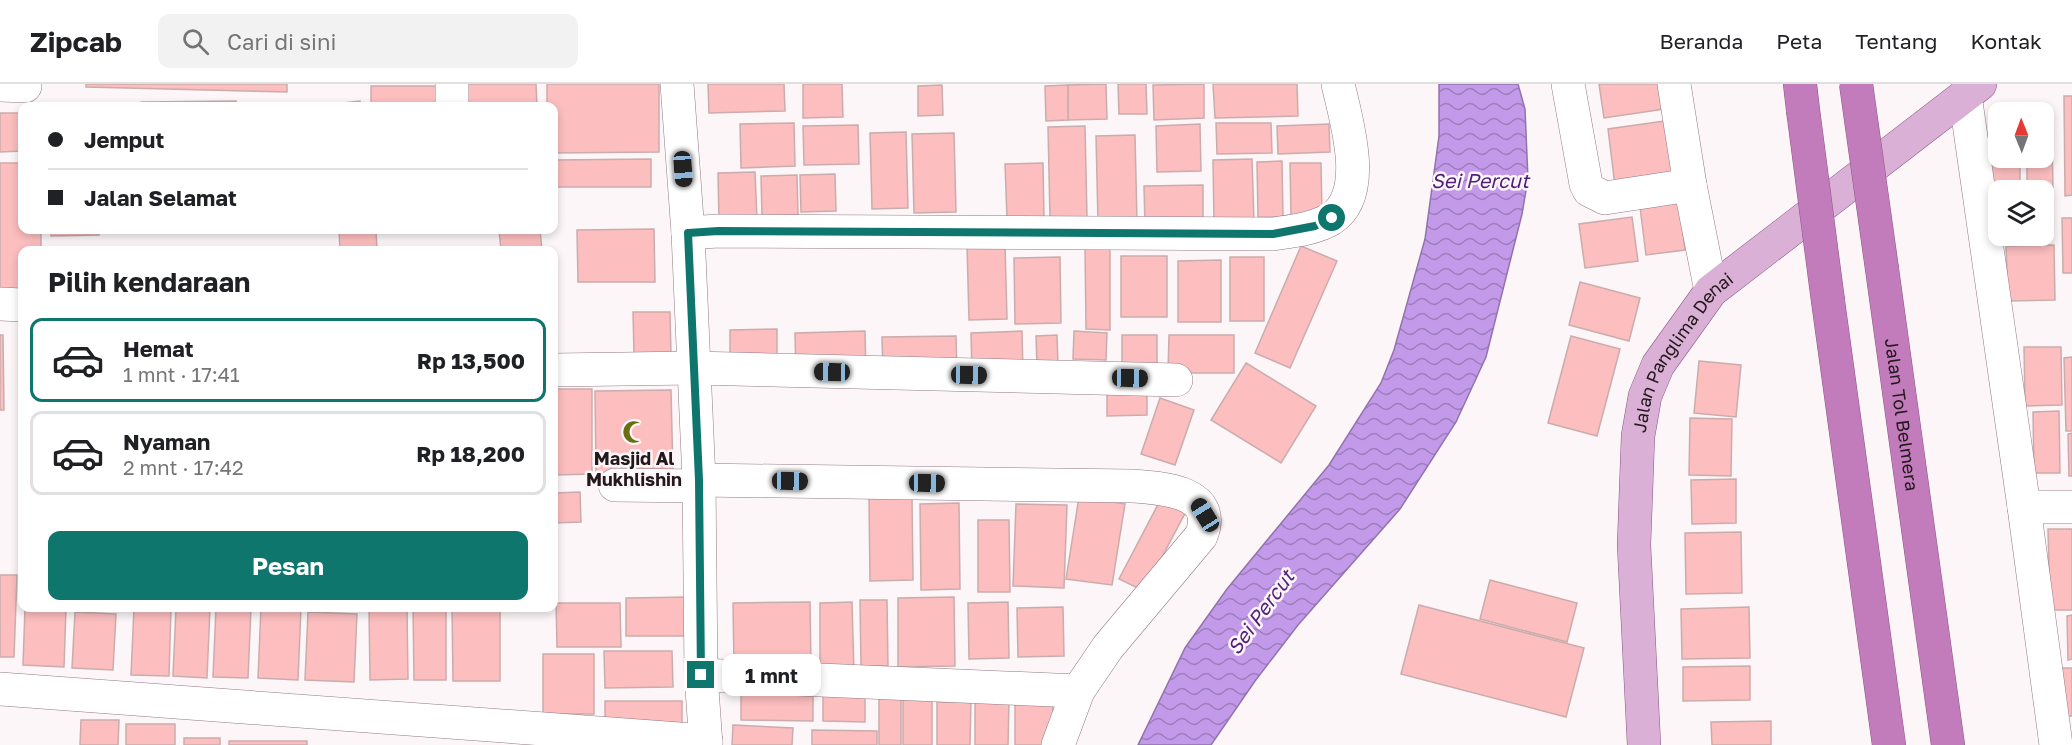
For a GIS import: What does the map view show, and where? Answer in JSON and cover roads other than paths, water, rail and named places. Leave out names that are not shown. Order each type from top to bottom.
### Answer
[{"type":"highway","name":"Jalan Tol Belmera","points":[[1856,84],[1948,745]]},
{"type":"highway","points":[[1802,97],[1889,745]]},
{"type":"main road","name":"Jalan Panglima Denai","points":[[1644,745],[1634,545],[1638,436],[1645,396],[1658,365],[1711,291],[1972,89]]},
{"type":"street","points":[[452,84],[452,102]]},
{"type":"street","points":[[0,689],[706,743],[701,675],[699,483],[694,368],[688,233],[677,84]]},
{"type":"street","points":[[688,233],[730,231],[1273,234],[1315,226],[1332,218],[1351,194],[1353,148],[1338,84]]},
{"type":"street","points":[[1568,84],[1589,190],[1605,198],[1690,185]]},
{"type":"street","points":[[1674,84],[1690,185],[1711,291]]},
{"type":"street","points":[[1972,89],[2056,745]]},
{"type":"street","points":[[0,304],[18,305]]},
{"type":"street","points":[[558,370],[694,368],[1176,380]]},
{"type":"street","points":[[615,486],[699,483],[1132,486],[1163,488],[1197,502],[1205,515],[1205,525],[1201,536],[1108,647],[1078,691],[1058,745]]},
{"type":"street","points":[[2024,507],[2072,507]]},
{"type":"street","points":[[701,675],[1078,691]]},
{"type":"water","name":"Sei Percut","points":[[1439,84],[1518,84],[1525,109],[1528,179],[1522,214],[1486,357],[1456,422],[1400,509],[1298,625],[1255,681],[1211,745],[1138,745],[1185,648],[1227,589],[1329,465],[1381,383],[1394,350],[1425,239],[1439,136]]},
{"type":"place","name":"Masjid Al Mukhlishin","points":[[634,432]]}]
